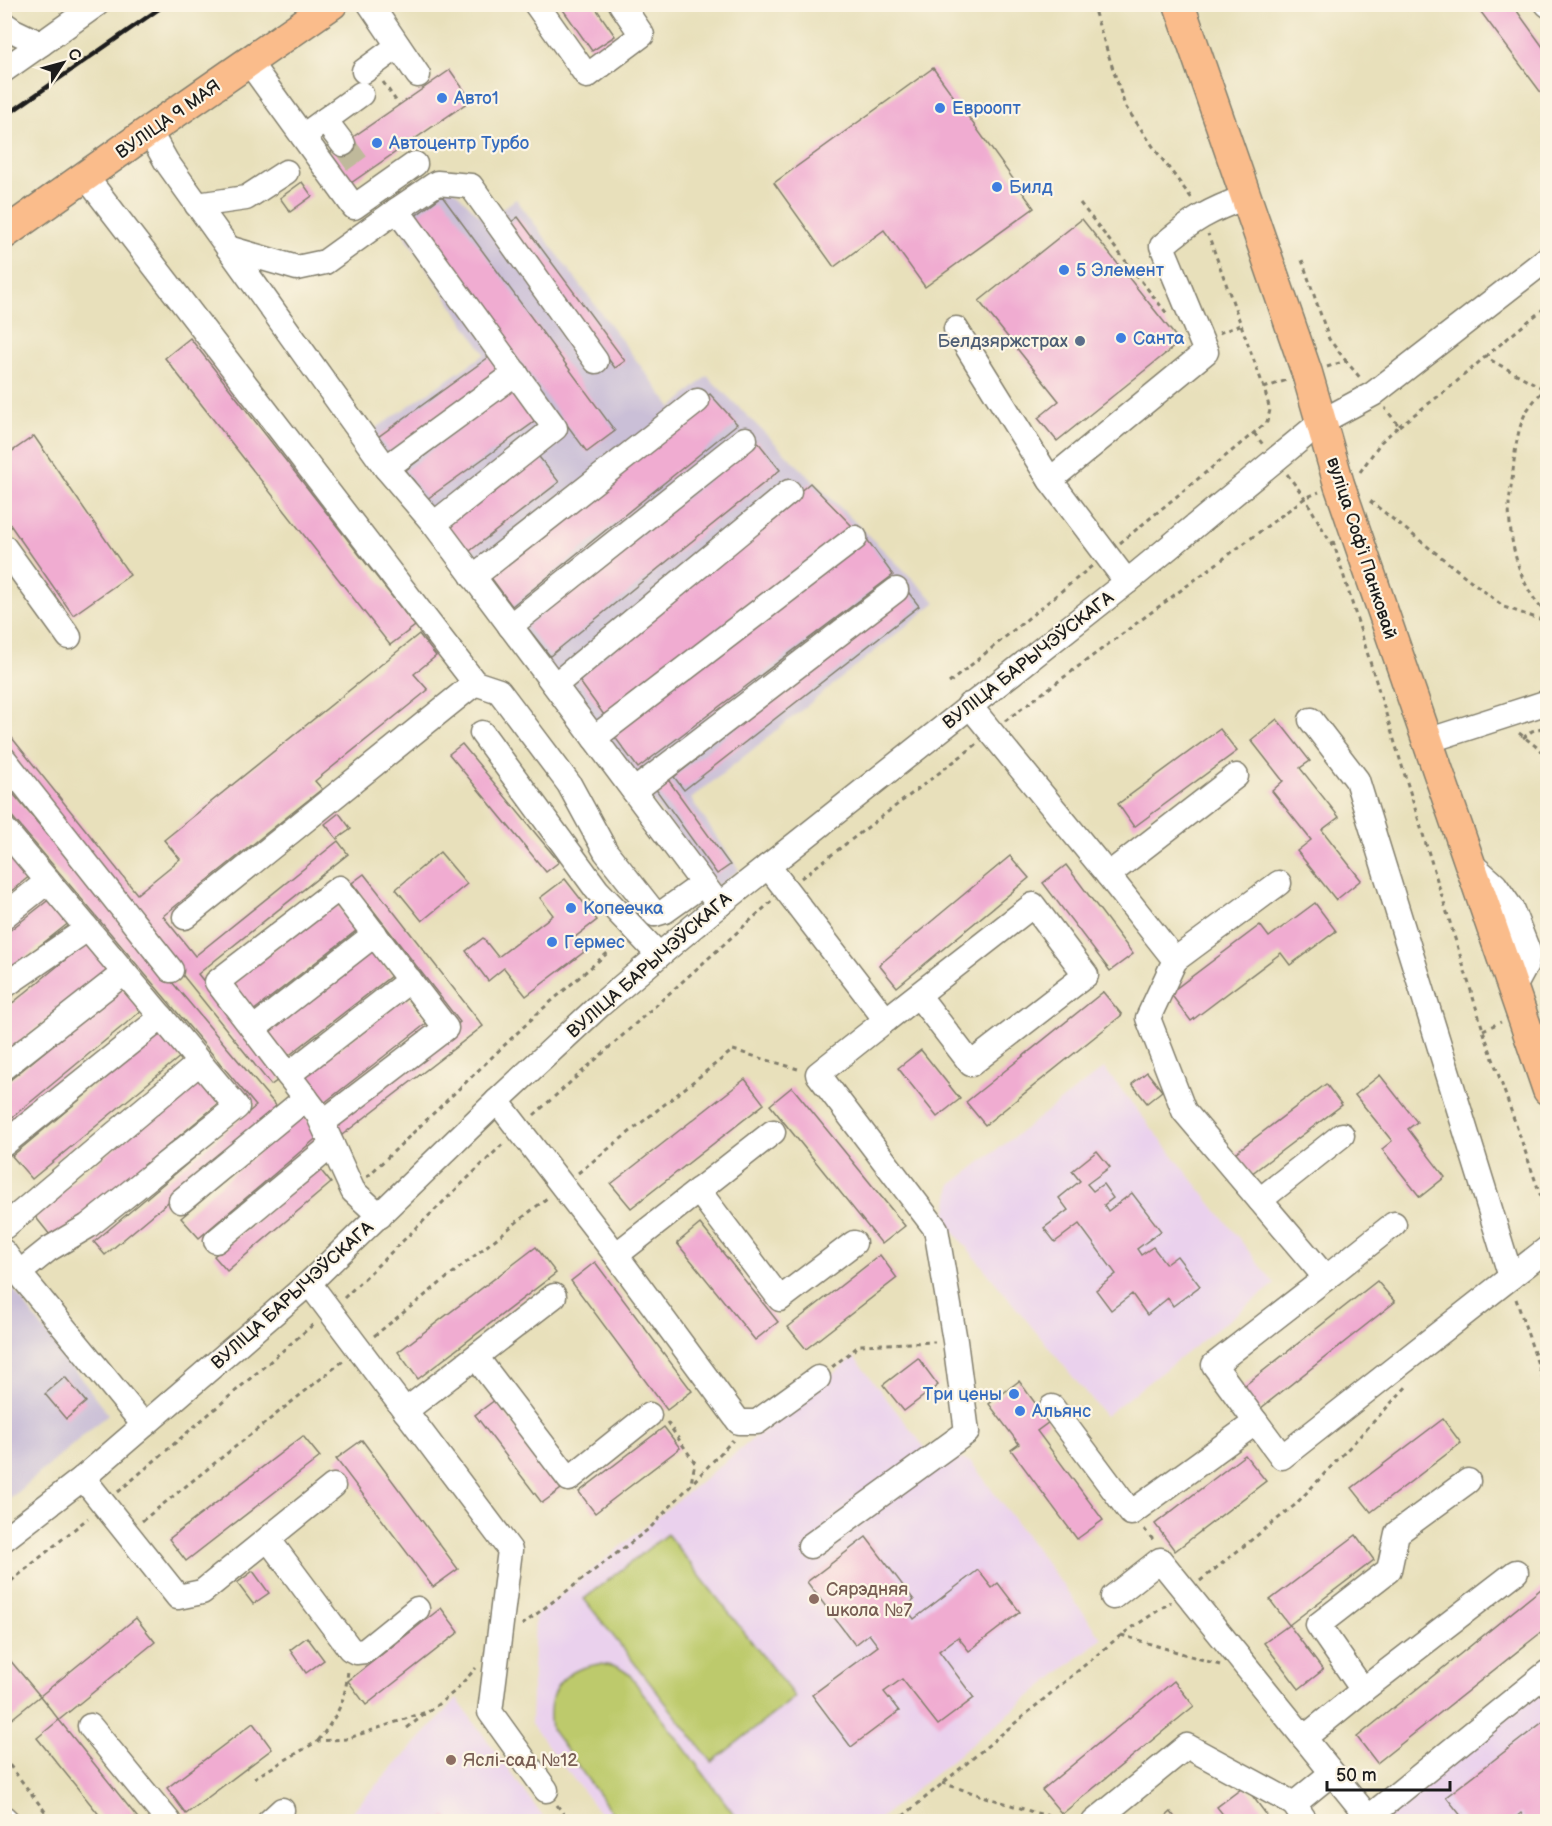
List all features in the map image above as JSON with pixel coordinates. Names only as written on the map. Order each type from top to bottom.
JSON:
[{"type":"main road","name":"ВУЛІЦА 9 МАЯ","points":[[4,234],[332,4]]},
{"type":"main road","name":"вуліца Софʼі Панковай","points":[[1179,4],[1307,373],[1339,484],[1426,741],[1548,1090]]},
{"type":"street","points":[[4,70],[97,4]]},
{"type":"street","points":[[370,4],[418,75]]},
{"type":"street","points":[[536,4],[587,76],[642,35],[621,4]]},
{"type":"street","points":[[4,24],[14,32],[41,44]]},
{"type":"street","points":[[303,136],[325,120],[398,46]]},
{"type":"street","points":[[249,62],[354,207],[371,182],[415,164]]},
{"type":"street","points":[[325,120],[343,144]]},
{"type":"street","points":[[148,131],[166,161],[386,468],[434,524],[719,904]]},
{"type":"street","points":[[198,205],[246,198],[286,172]]},
{"type":"street","points":[[86,177],[475,682],[499,691],[569,784],[606,852],[655,914],[665,911],[704,884]]},
{"type":"street","points":[[228,248],[297,268],[325,262],[437,183],[471,186],[596,361]]},
{"type":"street","points":[[1050,480],[1206,351],[1162,246],[1193,221],[1214,209],[1246,197]]},
{"type":"street","points":[[397,210],[555,428],[434,524]]},
{"type":"street","name":"ВУЛІЦА БАРЫЧЭЎСКАГА","points":[[4,1539],[83,1478],[309,1283],[496,1101],[600,1005],[719,904],[1127,582],[1321,422],[1373,394],[1548,258]]},
{"type":"street","points":[[956,329],[1050,480],[1127,582]]},
{"type":"street","points":[[386,468],[516,373]]},
{"type":"street","points":[[473,577],[697,401]]},
{"type":"street","points":[[510,626],[745,439]]},
{"type":"street","points":[[555,685],[789,492]]},
{"type":"street","points":[[594,738],[855,538]]},
{"type":"street","points":[[4,546],[69,637]]},
{"type":"street","points":[[634,791],[896,590]]},
{"type":"street","points":[[185,916],[475,682]]},
{"type":"street","points":[[1426,741],[1548,702]]},
{"type":"street","points":[[969,705],[1108,875],[1174,960]]},
{"type":"street","points":[[1311,720],[1357,780],[1514,1288]]},
{"type":"street","points":[[482,733],[597,890],[659,955]]},
{"type":"street","points":[[4,759],[171,970]]},
{"type":"street","points":[[1108,875],[1236,776]]},
{"type":"street","points":[[7,836],[48,881],[237,1107],[88,1226],[49,1250],[19,1274]]},
{"type":"street","points":[[768,866],[886,1020]]},
{"type":"street","points":[[4,916],[48,881]]},
{"type":"street","points":[[1279,883],[1174,960],[1148,1018],[1184,1111],[1326,1278]]},
{"type":"street","points":[[322,1123],[446,1028],[339,888],[217,982],[306,1098],[322,1123],[353,1191],[380,1216]]},
{"type":"street","points":[[810,1546],[967,1432],[955,1341],[936,1229],[818,1074],[886,1020],[918,995],[1033,906],[1086,975],[971,1064],[918,995]]},
{"type":"street","points":[[4,986],[87,929]]},
{"type":"street","points":[[253,1029],[375,934]]},
{"type":"street","points":[[4,1067],[124,973]]},
{"type":"street","points":[[288,1075],[410,980]]},
{"type":"street","points":[[4,1144],[162,1017]]},
{"type":"street","points":[[4,1227],[199,1063]]},
{"type":"street","points":[[181,1201],[306,1098]]},
{"type":"street","points":[[496,1101],[616,1255],[739,1422],[749,1424],[757,1422],[818,1378]]},
{"type":"street","points":[[616,1255],[773,1132]]},
{"type":"street","points":[[1260,1200],[1342,1135]]},
{"type":"street","points":[[216,1241],[332,1145]]},
{"type":"street","points":[[698,1190],[780,1299],[854,1243]]},
{"type":"street","points":[[1394,1224],[1214,1365],[1282,1457],[1514,1288],[1548,1248]]},
{"type":"street","points":[[4,1252],[19,1274],[144,1425]]},
{"type":"street","points":[[309,1283],[510,1550],[490,1712],[546,1790]]},
{"type":"street","points":[[405,1411],[554,1296]]},
{"type":"street","points":[[476,1357],[569,1479],[649,1415]]},
{"type":"street","points":[[1052,1407],[1131,1513],[1256,1422]]},
{"type":"street","points":[[83,1478],[178,1597],[202,1592],[333,1486]]},
{"type":"street","points":[[1363,1690],[1318,1625],[1389,1570],[1397,1533],[1468,1481]]},
{"type":"street","points":[[268,1539],[350,1649],[356,1652],[365,1651],[417,1609]]},
{"type":"street","points":[[1113,1597],[1160,1560],[1193,1586],[1304,1738],[1370,1820],[1548,1672]]},
{"type":"street","points":[[1304,1738],[1516,1572]]},
{"type":"street","points":[[90,1726],[169,1821]]},
{"type":"street","points":[[1094,1821],[1187,1746],[1300,1813],[1332,1773]]},
{"type":"street","points":[[4,1818],[8,1821]]},
{"type":"path","points":[[365,77],[399,105]]},
{"type":"path","points":[[1080,203],[1175,324]]},
{"type":"path","points":[[1302,260],[1329,339],[1346,361]]},
{"type":"path","points":[[1132,282],[1138,277]]},
{"type":"path","points":[[1399,426],[1448,389],[1548,305]]},
{"type":"path","points":[[1202,339],[1240,325]]},
{"type":"path","points":[[1485,357],[1547,389],[1526,413],[1521,425],[1516,445],[1509,501],[1511,531],[1521,572],[1530,594],[1548,615]]},
{"type":"path","points":[[1318,492],[1321,502]]},
{"type":"path","points":[[4,1587],[330,1310],[518,1129],[785,890],[1305,498],[1336,551]]},
{"type":"path","points":[[1366,498],[1504,607],[1548,622]]},
{"type":"path","points":[[1330,531],[1483,1030],[1548,1217]]},
{"type":"path","points":[[1503,716],[1523,738],[1548,756]]},
{"type":"path","points":[[1523,738],[1532,731],[1548,726]]},
{"type":"path","points":[[353,1191],[539,1012],[635,930]]},
{"type":"path","points":[[1483,1030],[1502,1022]]},
{"type":"path","points":[[126,1533],[733,1050],[818,1074]]},
{"type":"path","points":[[1514,1288],[1548,1394]]},
{"type":"path","points":[[818,1378],[860,1345],[955,1341]]},
{"type":"path","points":[[896,1821],[1121,1635],[1193,1586],[1295,1504],[1414,1379]]},
{"type":"path","points":[[649,1415],[667,1422],[695,1463],[690,1485]]},
{"type":"path","points":[[499,1642],[650,1528],[749,1424]]},
{"type":"path","points":[[1131,1513],[1161,1550]]},
{"type":"path","points":[[254,1778],[318,1741],[334,1719],[346,1694],[350,1649]]},
{"type":"path","points":[[407,1728],[454,1692],[476,1667]]},
{"type":"path","points":[[318,1741],[346,1739],[430,1710]]},
{"type":"path","points":[[4,1758],[53,1821]]},
{"type":"path","points":[[942,1784],[1036,1813],[1077,1821]]},
{"type":"shaded area","points":[[448,184],[485,221],[516,199],[672,408],[707,376],[936,602],[691,799],[739,870],[718,886],[369,433],[485,354],[395,221]]},
{"type":"shaded area","points":[[1104,1068],[1275,1284],[1105,1416],[945,1221],[951,1185]]},
{"type":"shaded area","points":[[4,1277],[108,1414],[5,1503],[4,1503]]},
{"type":"shaded area","name":"Сярэдняя школа №7","points":[[854,1357],[926,1449],[971,1462],[1102,1638],[877,1821],[606,1821],[531,1724],[535,1616]]},
{"type":"shaded area","points":[[1547,1680],[1547,1821],[1375,1822]]},
{"type":"shaded area","name":"Яслі-сад №12","points":[[457,1699],[546,1821],[342,1822]]},
{"type":"green space","points":[[667,1534],[795,1697],[712,1762],[584,1599]]},
{"type":"green space","points":[[600,1664],[618,1667],[629,1674],[739,1821],[618,1821],[551,1729],[551,1703],[559,1684],[575,1671]]},
{"type":"building","points":[[559,4],[593,4],[615,36],[592,51]]},
{"type":"building","points":[[1475,4],[1512,4],[1548,54],[1548,102]]},
{"type":"building","points":[[933,68],[1034,208],[925,287],[884,230],[834,267],[774,183]]},
{"type":"building","points":[[450,70],[471,100],[348,185],[327,155]]},
{"type":"building","points":[[302,182],[312,196],[290,212],[280,198]]},
{"type":"building","points":[[442,196],[615,431],[587,452],[414,217]]},
{"type":"building","points":[[518,217],[625,361],[615,368],[509,224]]},
{"type":"building","points":[[1082,219],[1180,342],[1057,441],[1038,418],[1059,401],[979,301]]},
{"type":"building","points":[[190,338],[415,626],[390,645],[165,358]]},
{"type":"building","points":[[489,357],[499,372],[389,452],[378,437]]},
{"type":"building","points":[[513,388],[537,420],[427,499],[406,470]]},
{"type":"building","points":[[710,394],[737,424],[512,606],[489,575]]},
{"type":"building","points":[[34,436],[130,575],[73,615],[4,516],[4,457]]},
{"type":"building","points":[[757,441],[780,470],[550,656],[527,627]]},
{"type":"building","points":[[536,453],[559,482],[466,554],[444,525]]},
{"type":"building","points":[[810,483],[852,526],[604,715],[578,679]]},
{"type":"building","points":[[866,538],[893,575],[638,768],[611,732]]},
{"type":"building","points":[[909,593],[919,606],[684,790],[674,777]]},
{"type":"building","points":[[419,634],[436,656],[414,674],[428,690],[315,781],[322,789],[163,916],[195,956],[338,841],[348,854],[198,974],[281,1078],[271,1085],[4,753],[4,728],[137,894],[180,859],[164,840]]},
{"type":"building","points":[[1277,719],[1310,761],[1300,768],[1339,817],[1322,830],[1361,880],[1336,900],[1297,851],[1311,840],[1272,791],[1283,781],[1251,740]]},
{"type":"building","points":[[1220,729],[1237,751],[1134,827],[1118,804]]},
{"type":"building","points":[[462,744],[559,862],[546,872],[449,754]]},
{"type":"building","points":[[664,774],[730,865],[717,874],[652,784]]},
{"type":"building","points":[[4,783],[279,1109],[105,1255],[94,1242],[256,1106],[4,807]]},
{"type":"building","points":[[339,813],[351,829],[337,839],[325,824]]},
{"type":"building","points":[[440,852],[467,884],[422,921],[396,889]]},
{"type":"building","points":[[12,853],[31,875],[4,897],[4,859]]},
{"type":"building","points":[[1010,856],[1029,878],[897,987],[879,965]]},
{"type":"building","points":[[1066,865],[1133,954],[1110,971],[1043,883]]},
{"type":"building","points":[[364,874],[483,1026],[342,1135],[331,1122],[460,1022],[352,883]]},
{"type":"building","points":[[565,879],[597,920],[574,938],[584,952],[526,996],[504,968],[488,981],[466,951],[483,938],[498,957],[553,915],[540,898]]},
{"type":"building","points":[[51,898],[70,922],[4,974],[4,935]]},
{"type":"building","points":[[335,902],[357,930],[253,1011],[231,983]]},
{"type":"building","points":[[1315,903],[1336,931],[1290,965],[1281,953],[1191,1021],[1170,993],[1260,925],[1269,937]]},
{"type":"building","points":[[87,942],[109,969],[4,1054],[4,1030],[6,1029],[4,1010]]},
{"type":"building","points":[[371,949],[391,976],[287,1057],[266,1031]]},
{"type":"building","points":[[122,988],[141,1011],[4,1124],[4,1085]]},
{"type":"building","points":[[1103,992],[1122,1015],[985,1125],[966,1102]]},
{"type":"building","points":[[406,997],[427,1023],[324,1103],[303,1077]]},
{"type":"building","points":[[161,1032],[181,1056],[32,1179],[12,1156]]},
{"type":"building","points":[[921,1050],[960,1099],[937,1117],[898,1068]]},
{"type":"building","points":[[1147,1072],[1162,1091],[1147,1103],[1132,1084]]},
{"type":"building","points":[[1380,1075],[1417,1122],[1408,1129],[1445,1177],[1420,1197],[1382,1149],[1392,1141],[1355,1095]]},
{"type":"building","points":[[198,1079],[219,1103],[54,1240],[34,1215]]},
{"type":"building","points":[[745,1079],[764,1104],[631,1208],[611,1184]]},
{"type":"building","points":[[1326,1084],[1342,1105],[1251,1174],[1235,1153]]},
{"type":"building","points":[[792,1087],[905,1226],[882,1244],[770,1105]]},
{"type":"building","points":[[303,1115],[320,1135],[199,1238],[181,1218]]},
{"type":"building","points":[[1097,1151],[1110,1167],[1087,1184],[1093,1191],[1103,1184],[1113,1198],[1104,1205],[1108,1211],[1132,1193],[1161,1231],[1137,1249],[1141,1255],[1153,1247],[1166,1264],[1177,1256],[1200,1286],[1173,1306],[1168,1298],[1147,1315],[1132,1294],[1111,1310],[1096,1290],[1116,1274],[1079,1224],[1055,1242],[1044,1228],[1068,1210],[1059,1198],[1080,1181],[1072,1171]]},
{"type":"building","points":[[319,1168],[331,1183],[227,1271],[214,1256]]},
{"type":"building","points":[[700,1224],[778,1322],[755,1340],[677,1243]]},
{"type":"building","points":[[536,1247],[556,1273],[418,1379],[398,1352]]},
{"type":"building","points":[[880,1255],[897,1278],[806,1349],[788,1327]]},
{"type":"building","points":[[595,1262],[692,1391],[667,1410],[571,1281]]},
{"type":"building","points":[[1377,1281],[1395,1302],[1256,1412],[1239,1390]]},
{"type":"building","points":[[918,1358],[938,1385],[904,1411],[883,1385]]},
{"type":"building","points":[[65,1377],[86,1402],[66,1419],[45,1394]]},
{"type":"building","points":[[1019,1381],[1049,1422],[1037,1431],[1103,1520],[1077,1539],[1011,1450],[1019,1444],[989,1404]]},
{"type":"building","points":[[495,1400],[561,1489],[542,1503],[475,1415]]},
{"type":"building","points":[[1443,1419],[1461,1443],[1371,1512],[1352,1488]]},
{"type":"building","points":[[664,1427],[680,1448],[595,1513],[579,1492]]},
{"type":"building","points":[[303,1436],[320,1457],[186,1561],[169,1539]]},
{"type":"building","points":[[362,1440],[458,1569],[433,1587],[336,1459]]},
{"type":"building","points":[[1245,1455],[1266,1481],[1175,1551],[1155,1524]]},
{"type":"building","points":[[1356,1535],[1374,1560],[1289,1625],[1270,1600]]},
{"type":"building","points":[[866,1537],[914,1600],[905,1607],[914,1619],[978,1570],[992,1588],[998,1583],[1020,1612],[969,1651],[958,1637],[939,1651],[974,1698],[938,1725],[902,1679],[884,1692],[899,1711],[851,1747],[812,1695],[878,1646],[869,1634],[855,1645],[807,1582]]},
{"type":"building","points":[[253,1571],[269,1593],[253,1604],[237,1583]]},
{"type":"building","points":[[1546,1585],[1548,1627],[1377,1763],[1357,1737]]},
{"type":"building","points":[[441,1608],[459,1632],[366,1705],[348,1681]]},
{"type":"building","points":[[136,1618],[155,1642],[59,1720],[40,1696]]},
{"type":"building","points":[[1289,1625],[1323,1670],[1299,1689],[1264,1643]]},
{"type":"building","points":[[307,1637],[324,1660],[306,1673],[290,1650]]},
{"type":"building","points":[[4,1653],[40,1696],[4,1725]]},
{"type":"building","points":[[1174,1681],[1194,1706],[1062,1814],[1042,1790]]},
{"type":"building","points":[[1548,1718],[1548,1822],[1527,1822],[1521,1813],[1510,1822],[1466,1822],[1446,1797]]},
{"type":"building","points":[[59,1720],[141,1822],[105,1822],[37,1738]]},
{"type":"building","points":[[253,1723],[272,1749],[186,1814],[167,1788]]},
{"type":"building","points":[[1245,1786],[1272,1822],[1229,1822],[1217,1807]]},
{"type":"building","points":[[1171,1812],[1178,1822],[1160,1822]]},
{"type":"building","points":[[446,1815],[451,1822],[438,1822]]},
{"type":"tunnel","points":[[343,144],[364,173]]},
{"type":"railway","points":[[4,117],[166,4]]},
{"type":"place","name":"Авто1","points":[[442,98]]},
{"type":"place","name":"Евроопт","points":[[940,108]]},
{"type":"place","name":"Автоцентр Турбо","points":[[377,143]]},
{"type":"place","name":"Билд","points":[[997,187]]},
{"type":"place","name":"5 Элемент","points":[[1064,270]]},
{"type":"place","name":"Санта","points":[[1121,338]]},
{"type":"place","name":"Белдзяржстрах","points":[[1080,341]]},
{"type":"place","name":"Копеечка","points":[[571,908]]},
{"type":"place","name":"Гермес","points":[[552,942]]},
{"type":"place","name":"Три цены","points":[[1014,1394]]},
{"type":"place","name":"Альянс","points":[[1020,1411]]},
{"type":"place","name":"Сярэдняя школа №7","points":[[814,1599]]},
{"type":"place","name":"Яслі-сад №12","points":[[451,1760]]}]
